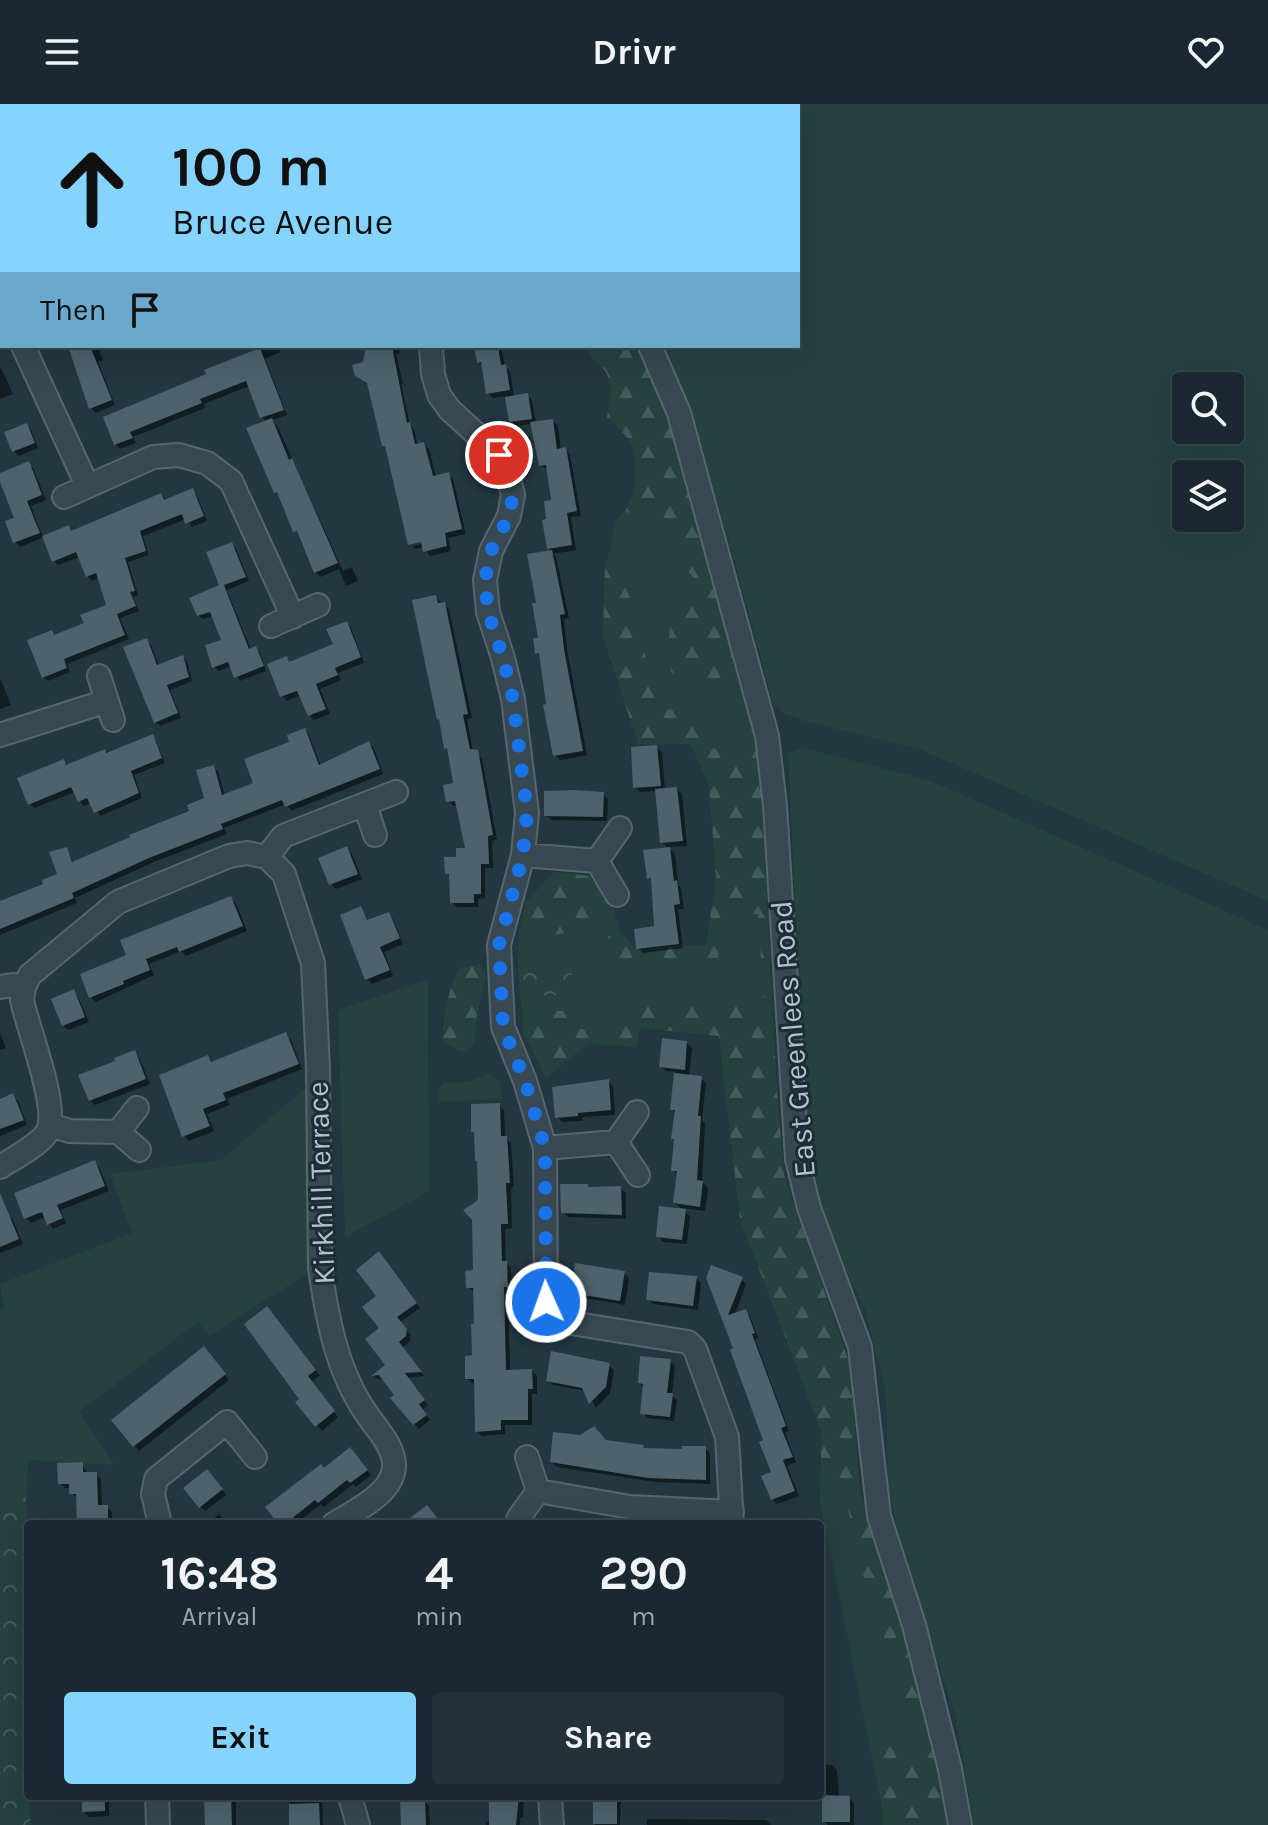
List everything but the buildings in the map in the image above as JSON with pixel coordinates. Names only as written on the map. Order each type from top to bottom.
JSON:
[{"type":"street","points":[[24,348],[87,485]]},
{"type":"street","points":[[431,348],[433,374],[439,395],[450,410],[499,455],[513,495],[509,516],[491,551],[485,580],[488,612],[503,658],[521,753],[527,813],[523,855],[499,945],[503,1027],[525,1081],[545,1148],[544,1280],[549,1311],[556,1319],[565,1322],[688,1342],[695,1349],[727,1437],[732,1518],[630,1507],[538,1491]]},
{"type":"street","name":"East Greenlees Road","points":[[651,348],[679,413],[767,736],[775,806],[797,1159],[809,1208],[860,1347],[879,1516],[914,1625],[950,1769],[960,1825]]},
{"type":"street","points":[[64,497],[153,457],[179,455],[207,463],[231,481],[293,617]]},
{"type":"street","points":[[271,626],[318,605]]},
{"type":"street","points":[[0,735],[110,710],[99,676]]},
{"type":"street","points":[[0,1167],[45,1135],[51,1125],[48,1095],[22,1000],[30,975],[118,902],[229,856],[247,853],[267,857],[283,836],[396,792]]},
{"type":"street","points":[[365,805],[375,835]]},
{"type":"street","points":[[597,861],[620,828]]},
{"type":"street","points":[[523,855],[597,861]]},
{"type":"street","name":"Kirkhill Terrace","points":[[267,857],[284,874],[313,963],[318,1069],[320,1268],[324,1297],[341,1365],[363,1409],[389,1447],[394,1466],[390,1481],[382,1492],[340,1520]]},
{"type":"street","points":[[597,861],[617,895]]},
{"type":"street","points":[[0,987],[24,987]]},
{"type":"street","points":[[118,1132],[137,1108]]},
{"type":"street","points":[[616,1142],[637,1112]]},
{"type":"street","points":[[51,1125],[69,1131],[118,1132],[139,1150]]},
{"type":"street","points":[[545,1148],[616,1142]]},
{"type":"street","points":[[616,1142],[638,1175]]},
{"type":"street","points":[[159,1520],[153,1494],[156,1479],[227,1422],[255,1457]]},
{"type":"street","points":[[527,1457],[538,1491]]},
{"type":"street","points":[[518,1519],[538,1491]]},
{"type":"street","points":[[157,1800],[158,1825]]},
{"type":"street","points":[[351,1800],[358,1825]]},
{"type":"street","points":[[550,1800],[552,1825]]},
{"type":"green space","points":[[800,104],[1268,104],[1268,901],[919,749],[805,721],[781,712],[772,700],[736,566],[695,433],[662,348],[800,348]]},
{"type":"green space","points":[[586,348],[636,348],[650,366],[690,489],[744,686],[702,688],[671,672],[671,612],[688,611],[695,580],[656,526],[625,511],[634,484],[633,453],[626,436],[607,417],[608,377]]},
{"type":"green space","points":[[625,511],[656,526],[695,580],[688,611],[671,612],[669,638],[672,672],[702,688],[744,686],[759,758],[784,1175],[850,1365],[860,1494],[912,1657],[954,1825],[883,1825],[882,1807],[820,1501],[821,1430],[740,1219],[719,1036],[640,1028],[637,1047],[588,1044],[546,1077],[524,1033],[518,968],[519,932],[526,902],[554,872],[589,876],[612,904],[621,934],[635,948],[707,945],[716,878],[709,785],[691,744],[638,744],[603,635],[605,569],[616,520]]},
{"type":"green space","points":[[605,569],[626,588],[635,610],[657,709],[685,710],[714,749],[755,735],[759,758],[784,1175],[850,1365],[860,1494],[912,1657],[931,1730],[911,1719],[862,1571],[845,1497],[821,1478],[821,1430],[740,1219],[719,1036],[640,1028],[637,1047],[588,1044],[546,1077],[524,1033],[522,1011],[568,1011],[581,1029],[622,1030],[646,1003],[764,1007],[758,914],[723,914],[718,960],[626,964],[607,948],[605,941],[618,925],[621,934],[635,948],[706,945],[716,878],[709,785],[691,744],[638,744],[603,635]]},
{"type":"green space","points":[[804,748],[931,781],[1268,930],[1268,1825],[974,1825],[955,1713],[906,1571],[888,1483],[886,1393],[866,1312],[826,1229],[807,1156],[788,753]]},
{"type":"green space","points":[[554,872],[589,876],[593,916],[569,932],[538,935],[519,932],[526,902]]},
{"type":"green space","points":[[480,964],[486,976],[476,1019],[475,1044],[462,1052],[443,1042],[446,1004],[459,968]]},
{"type":"green space","points":[[571,964],[573,994],[520,997],[518,968]]},
{"type":"green space","points":[[428,979],[429,1191],[345,1237],[338,1010]]},
{"type":"green space","points":[[490,1073],[499,1081],[503,1099],[439,1102],[439,1090],[443,1083],[471,1081]]},
{"type":"green space","points":[[308,1086],[308,1273],[209,1336],[198,1322],[79,1412],[115,1465],[29,1460],[26,1489],[0,1486],[0,1311],[4,1309],[0,1284],[132,1233],[110,1174],[221,1160]]},
{"type":"green space","points":[[0,1486],[26,1489],[24,1800],[30,1800],[30,1825],[0,1825]]},
{"type":"green space","points":[[870,1746],[938,1747],[954,1825],[883,1825]]},
{"type":"route","points":[[499,455],[513,495],[509,516],[491,551],[485,580],[488,612],[513,699],[527,813],[523,855],[499,945],[503,1027],[525,1081],[545,1148],[546,1302]]}]
